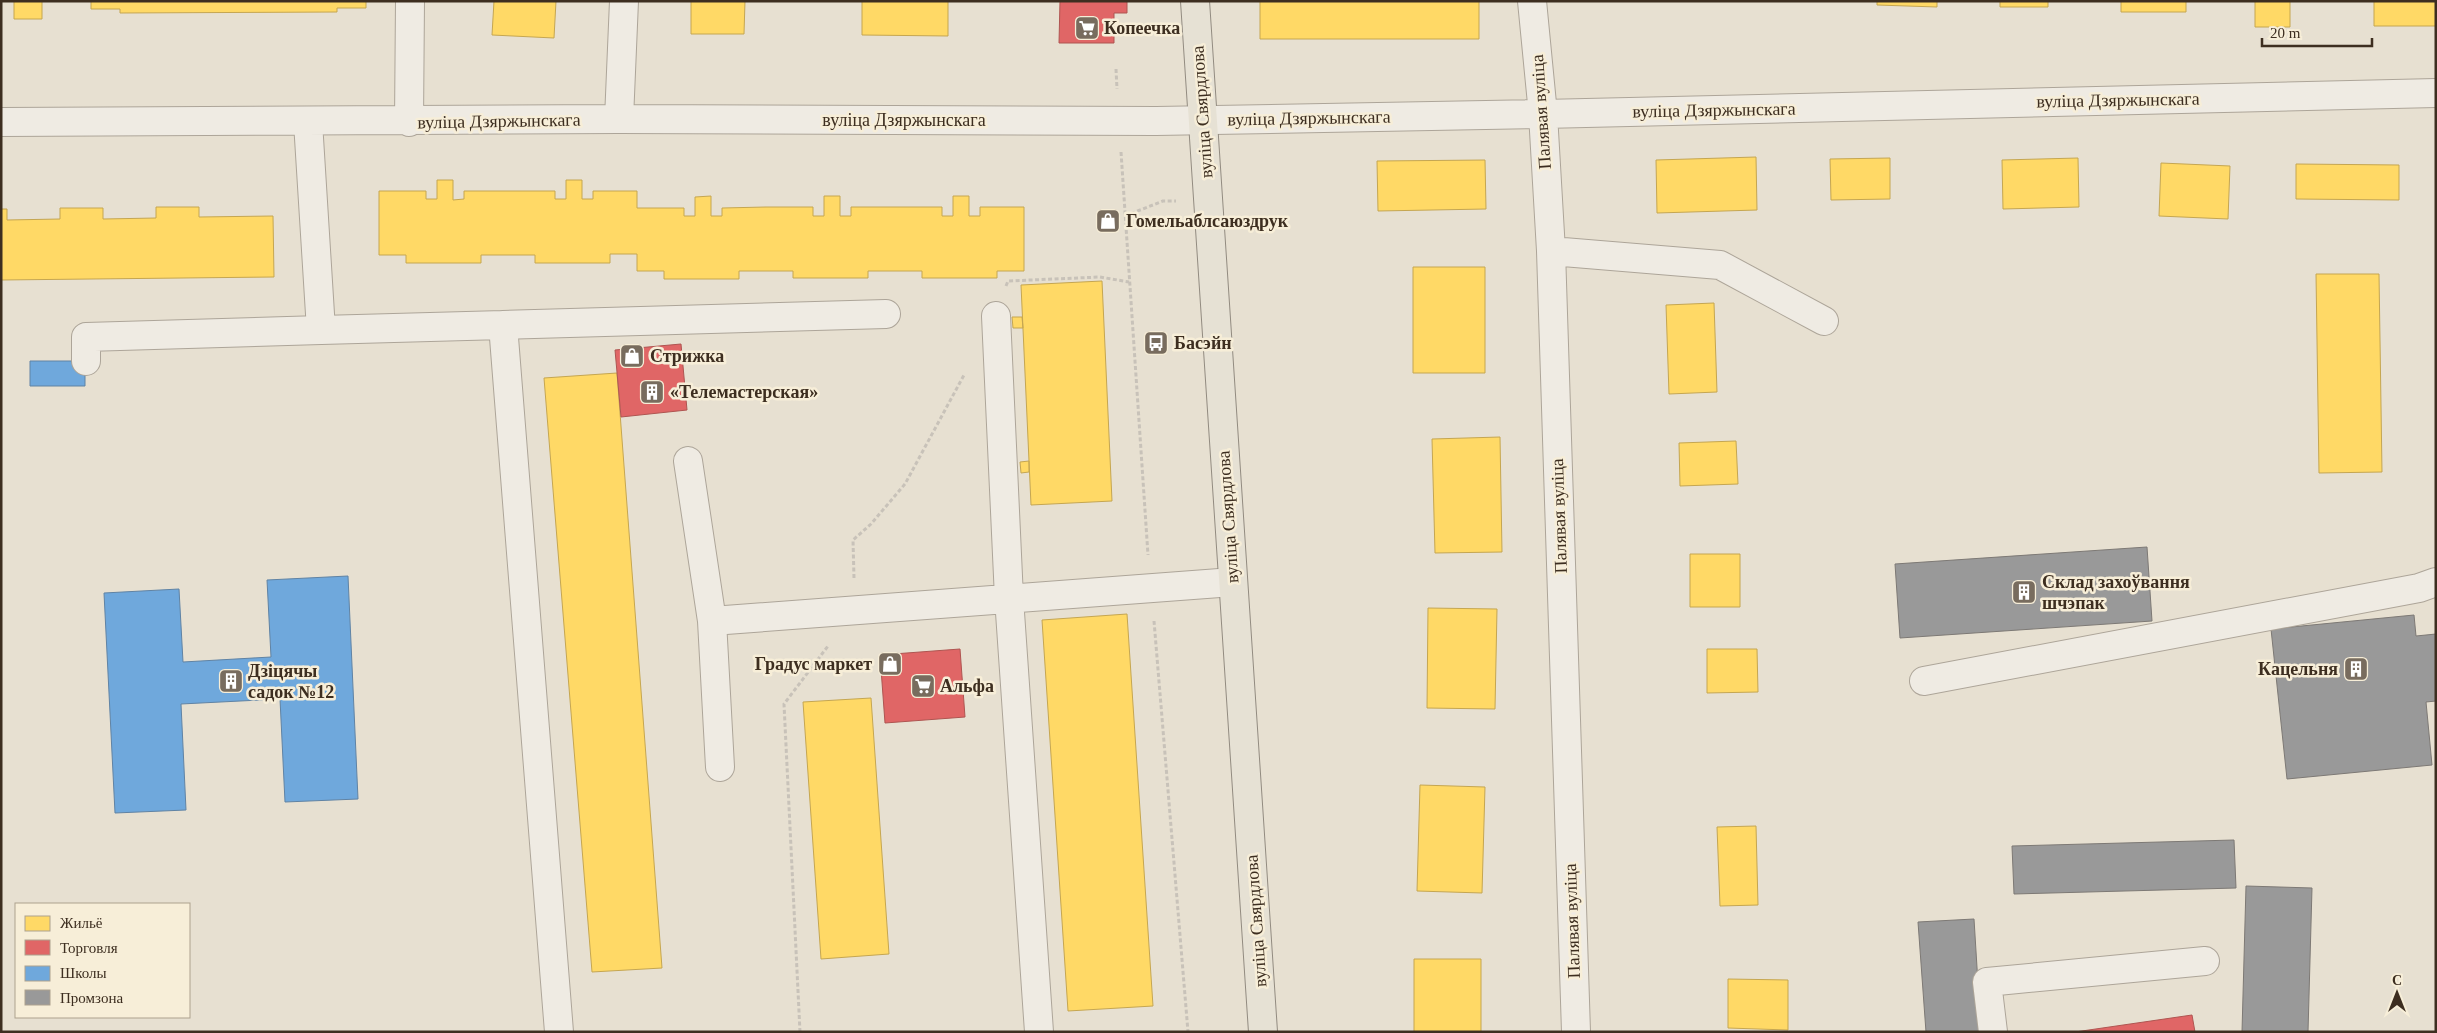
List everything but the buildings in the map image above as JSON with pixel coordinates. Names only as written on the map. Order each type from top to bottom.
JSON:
[{"type":"main road","name":"вуліца Свярдлова","points":[[1195,1],[1263,1032]]},
{"type":"street","points":[[409,122],[410,1]]},
{"type":"street","points":[[619,119],[624,1]]},
{"type":"street","name":"Палявая вуліца","points":[[1532,1],[1543,114],[1551,251],[1576,1032]]},
{"type":"street","name":"вуліца Дзяржынскага","points":[[1,122],[409,122],[619,119],[1203,120],[2436,93]]},
{"type":"street","points":[[308,122],[321,330]]},
{"type":"street","points":[[1551,251],[1720,265],[1824,321]]},
{"type":"street","points":[[86,361],[86,337],[886,314]]},
{"type":"street","points":[[996,316],[1009,598],[1039,1032]]},
{"type":"street","points":[[503,325],[559,1032]]},
{"type":"street","points":[[688,461],[712,622],[720,767]]},
{"type":"street","points":[[712,622],[1232,582]]},
{"type":"street","points":[[1924,680],[2419,588],[2436,582]]},
{"type":"street","points":[[1993,1032],[1987,982],[2205,961]]},
{"type":"path","points":[[1116,70],[1151,588],[1188,1032]]},
{"type":"place","name":"Копеечка","points":[[1087,28]]},
{"type":"place","name":"Гомельаблсаюздрук","points":[[1108,221]]},
{"type":"place","name":"Басэйн","points":[[1156,343]]},
{"type":"place","name":"Стрижка","points":[[632,356]]},
{"type":"place","name":"«Телемастерская»","points":[[652,392]]},
{"type":"place","name":"Склад захоўвання шчэпак","points":[[2024,592]]},
{"type":"place","name":"Градус маркет","points":[[890,664]]},
{"type":"place","name":"Кацельня","points":[[2356,669]]},
{"type":"place","name":"Дзіцячы садок №12","points":[[231,681]]},
{"type":"place","name":"Альфа","points":[[923,686]]}]
